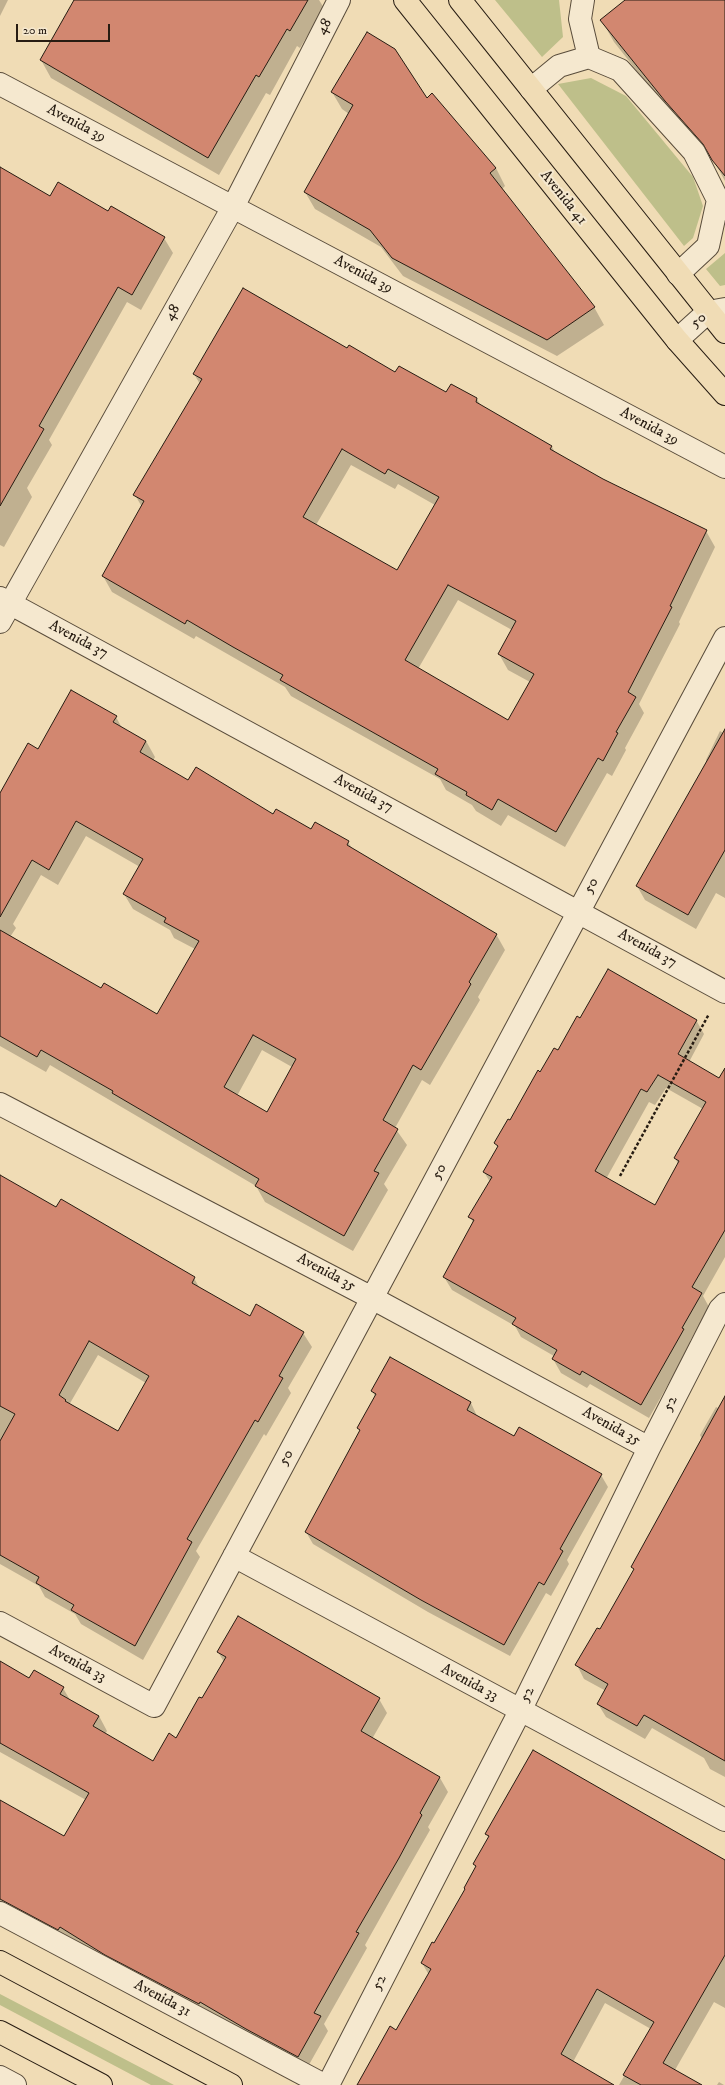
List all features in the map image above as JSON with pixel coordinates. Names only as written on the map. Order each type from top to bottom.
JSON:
[{"type":"main road","name":"Avenida 41","points":[[404,0],[677,340],[725,394]]},
{"type":"main road","points":[[460,0],[678,274],[717,310],[725,332]]},
{"type":"main road","points":[[0,1962],[231,2085]]},
{"type":"main road","points":[[0,2032],[101,2085]]},
{"type":"street","name":"48","points":[[3,608],[233,207],[339,0]]},
{"type":"street","points":[[582,0],[580,19],[589,57]]},
{"type":"street","points":[[531,89],[559,66],[589,57],[620,70],[694,152],[718,200],[708,246],[678,274]]},
{"type":"street","name":"Avenida 39","points":[[0,84],[725,467]]},
{"type":"street","name":"50","points":[[677,340],[717,310]]},
{"type":"street","name":"Avenida 37","points":[[3,608],[579,912],[724,991]]},
{"type":"street","name":"50","points":[[154,1706],[725,638]]},
{"type":"street","name":"Avenida 35","points":[[0,1104],[372,1298],[649,1448]]},
{"type":"street","name":"52","points":[[328,2085],[520,1711],[649,1448],[723,1308]]},
{"type":"street","name":"Avenida 33","points":[[234,1556],[725,1820]]},
{"type":"street","name":"Avenida 33","points":[[0,1623],[154,1706]]},
{"type":"street","name":"Avenida 31","points":[[0,1913],[324,2085]]},
{"type":"street","points":[[0,2077],[15,2085]]},
{"type":"path","points":[[620,1176],[724,991]]},
{"type":"green space","points":[[495,0],[559,0],[563,37],[542,57]]},
{"type":"green space","points":[[591,78],[626,96],[693,177],[703,206],[693,238],[684,246],[558,84]]},
{"type":"green space","points":[[725,253],[725,285],[720,286],[706,269]]},
{"type":"green space","points":[[0,1994],[174,2085],[151,2085],[0,2005]]},
{"type":"building","points":[[74,0],[308,0],[290,31],[287,29],[259,77],[256,75],[208,158],[40,60]]},
{"type":"building","points":[[625,0],[725,0],[725,176],[712,160],[703,144],[665,101],[600,20]]},
{"type":"building","points":[[367,32],[395,49],[427,98],[432,93],[496,168],[490,173],[595,307],[547,340],[392,258],[370,230],[304,192],[353,105],[331,92]]},
{"type":"building","points":[[0,167],[50,196],[58,182],[108,211],[111,206],[165,237],[132,295],[118,287],[39,426],[44,429],[0,506]]},
{"type":"building","points":[[243,288],[347,348],[349,345],[395,372],[399,366],[446,392],[451,384],[477,398],[476,402],[552,446],[550,449],[603,479],[707,530],[670,606],[672,607],[628,692],[636,697],[616,732],[618,733],[603,761],[598,758],[556,832],[498,799],[492,810],[466,795],[467,792],[435,774],[438,769],[280,680],[283,675],[187,620],[185,624],[102,576],[144,501],[133,495],[202,379],[193,374]],"holes":[[[342,449],[385,474],[388,469],[439,497],[397,570],[303,517]],[[448,585],[516,621],[498,654],[534,674],[508,720],[405,660]]]},
{"type":"building","points":[[71,690],[117,716],[113,722],[146,741],[140,752],[188,780],[196,767],[273,814],[276,809],[311,829],[315,822],[349,841],[347,845],[497,934],[469,982],[471,984],[421,1070],[413,1065],[383,1120],[398,1129],[374,1171],[379,1173],[344,1236],[255,1186],[259,1179],[112,1093],[113,1091],[41,1050],[37,1057],[0,1036],[0,930],[101,988],[104,983],[157,1014],[199,941],[164,922],[166,918],[123,894],[143,859],[76,821],[49,870],[32,860],[0,917],[0,793],[28,743],[38,749]],"holes":[[[253,1035],[296,1059],[267,1112],[224,1087]]]},
{"type":"building","points":[[725,729],[725,850],[688,915],[636,886]]},
{"type":"building","points":[[608,969],[697,1020],[678,1054],[719,1078],[725,1068],[725,1230],[692,1287],[702,1293],[682,1328],[684,1329],[641,1405],[582,1371],[580,1375],[552,1359],[557,1350],[512,1324],[516,1318],[443,1277],[474,1220],[468,1217],[492,1177],[483,1172],[498,1146],[494,1143],[508,1119],[510,1120],[538,1070],[540,1072],[554,1048],[558,1050],[577,1016],[580,1018]],"holes":[[[658,1075],[706,1102],[674,1158],[679,1161],[655,1205],[595,1171],[641,1089],[647,1092]]]},
{"type":"building","points":[[0,1175],[56,1207],[61,1199],[195,1277],[192,1283],[250,1316],[256,1304],[304,1332],[279,1376],[283,1378],[258,1422],[255,1420],[187,1539],[192,1542],[135,1646],[71,1610],[74,1605],[36,1583],[39,1577],[0,1555],[0,1441],[15,1414],[0,1406]],"holes":[[[89,1341],[149,1376],[118,1431],[65,1401],[66,1400],[59,1395]]]},
{"type":"building","points":[[390,1357],[471,1402],[467,1410],[514,1436],[519,1427],[602,1474],[560,1549],[563,1551],[544,1585],[539,1582],[504,1645],[421,1600],[305,1532],[360,1430],[357,1428],[376,1394],[371,1391]]},
{"type":"building","points":[[725,1396],[725,1761],[644,1715],[637,1726],[597,1704],[608,1684],[575,1665],[597,1628],[600,1629],[634,1569],[631,1567]]},
{"type":"building","points":[[238,1616],[380,1698],[361,1731],[440,1777],[420,1813],[422,1815],[399,1858],[356,1932],[359,1933],[314,2013],[321,2016],[298,2057],[200,2002],[199,2004],[105,1955],[60,1927],[58,1930],[0,1899],[0,1800],[64,1836],[89,1793],[0,1743],[0,1661],[29,1678],[34,1670],[64,1687],[60,1694],[99,1716],[93,1726],[153,1761],[169,1733],[176,1738],[199,1697],[202,1698],[226,1657],[217,1652]]},
{"type":"building","points":[[533,1750],[725,1860],[725,1955],[663,2063],[702,2085],[641,2085],[623,2075],[654,2022],[597,1989],[561,2054],[614,2085],[357,2085],[390,2026],[396,2030],[431,1969],[421,1963],[432,1942],[434,1943],[465,1889],[464,1888],[476,1866],[473,1864],[489,1836],[485,1834]]}]
